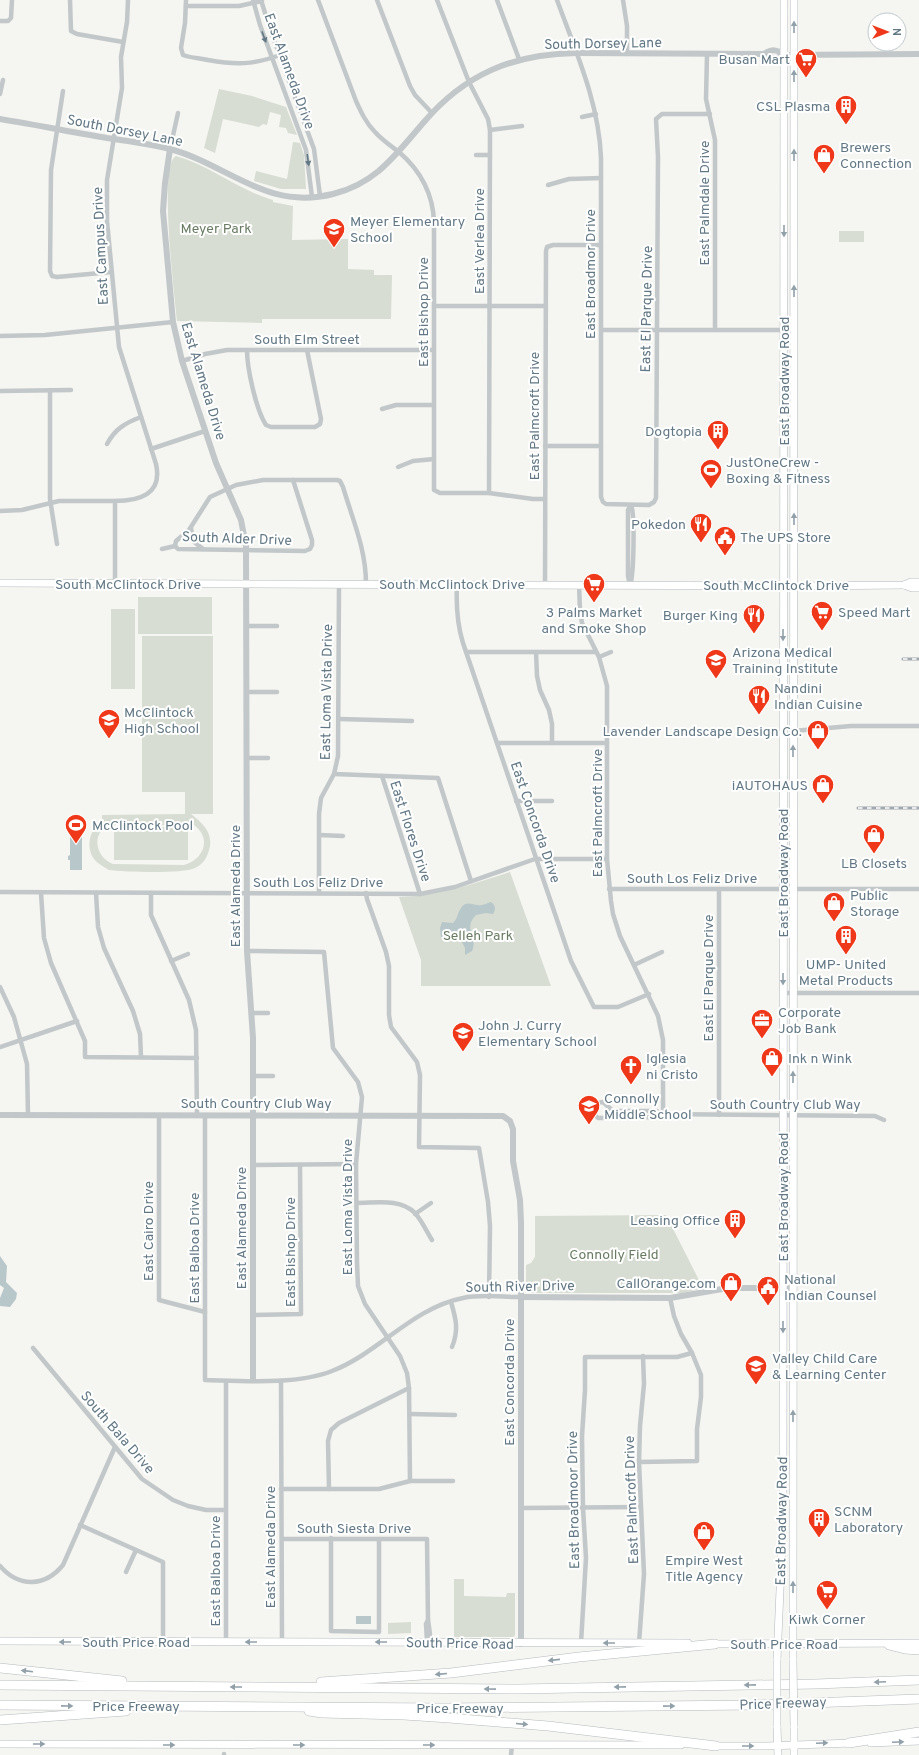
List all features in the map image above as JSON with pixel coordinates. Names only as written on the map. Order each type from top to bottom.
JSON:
[{"type":"highway","points":[[275,1687],[346,1680],[436,1674],[578,1657],[715,1644]]},
{"type":"highway","points":[[889,1645],[905,1649],[919,1650]]},
{"type":"highway","points":[[0,1668],[163,1686]]},
{"type":"highway","name":"Price Freeway","points":[[0,1686],[518,1689],[808,1684],[919,1680]]},
{"type":"highway","name":"Price Freeway","points":[[0,1705],[445,1708],[753,1704],[919,1699]]},
{"type":"highway","points":[[274,1706],[322,1713],[404,1714],[510,1723],[716,1746]]},
{"type":"highway","points":[[0,1720],[112,1713],[171,1707]]},
{"type":"highway","points":[[849,1743],[919,1732]]},
{"type":"main road","name":"East Broadway Road","points":[[778,1755],[777,1644],[783,1520],[784,0]]},
{"type":"main road","name":"East Broadway Road","points":[[794,0],[794,1755]]},
{"type":"main road","points":[[784,192],[794,194]]},
{"type":"main road","points":[[784,330],[794,330]]},
{"type":"main road","points":[[784,454],[794,454]]},
{"type":"main road","name":"South McClintock Drive","points":[[0,584],[579,584],[794,586],[904,585],[912,582],[919,582]]},
{"type":"main road","name":"South McClintock Drive","points":[[904,585],[912,588],[919,588]]},
{"type":"main road","points":[[784,685],[788,688],[793,703]]},
{"type":"main road","points":[[784,734],[793,731]]},
{"type":"main road","points":[[783,1454],[793,1455]]},
{"type":"main road","points":[[783,1520],[793,1520]]},
{"type":"main road","name":"South Price Road","points":[[0,1641],[889,1645],[919,1643]]},
{"type":"main road","points":[[0,1744],[716,1746],[919,1741]]},
{"type":"street","points":[[0,21],[9,20],[11,15],[12,0]]},
{"type":"street","points":[[70,0],[71,32],[123,42]]},
{"type":"street","name":"East Campus Drive","points":[[0,511],[22,510],[63,501],[115,501],[139,499],[153,488],[158,472],[123,362],[117,328],[106,197],[109,164],[122,88],[121,62],[128,0]]},
{"type":"street","points":[[186,0],[185,23],[181,48],[182,53],[187,56],[238,64],[252,63],[280,55]]},
{"type":"street","name":"East Bishop Drive","points":[[318,0],[363,116],[375,133],[399,152],[420,175],[429,193],[433,206],[435,492],[489,493]]},
{"type":"street","points":[[377,0],[410,86],[415,95],[432,113]]},
{"type":"street","name":"East Verlea Drive","points":[[437,0],[469,82],[488,119],[490,130],[489,493]]},
{"type":"street","points":[[497,0],[519,60]]},
{"type":"street","name":"East Broadmor Drive","points":[[557,0],[590,92],[596,114],[600,143],[602,501],[606,504],[631,505],[649,504],[654,502]]},
{"type":"street","points":[[623,0],[627,26],[627,54]]},
{"type":"street","points":[[186,6],[239,6],[262,1]]},
{"type":"street","name":"East Alameda Drive","points":[[262,1],[314,149],[320,196]]},
{"type":"street","name":"East Alameda Drive","points":[[253,2],[306,150],[312,197]]},
{"type":"street","name":"South Dorsey Lane","points":[[0,119],[170,149],[206,162],[248,185],[287,196],[312,197],[346,190],[367,180],[387,165],[432,113],[451,95],[469,82],[493,69],[519,60],[547,54],[576,53],[764,54],[770,58],[779,58],[784,54],[919,54]]},
{"type":"street","name":"East Palmdale Drive","points":[[706,54],[706,99],[715,140],[715,330]]},
{"type":"street","points":[[0,94],[3,80]]},
{"type":"street","points":[[63,91],[52,151],[50,180],[51,274],[57,277],[112,272]]},
{"type":"street","name":"East Alameda Drive","points":[[178,114],[170,149],[163,211],[173,322],[182,362],[205,431],[227,489],[243,525],[247,550],[247,951],[252,1013],[253,1076],[253,1380]]},
{"type":"street","points":[[582,117],[596,114]]},
{"type":"street","name":"East El Parque Drive","points":[[654,502],[656,495],[656,330],[658,306],[658,157],[655,122],[657,116],[662,114],[710,114]]},
{"type":"street","points":[[490,130],[522,126]]},
{"type":"street","points":[[476,156],[490,155]]},
{"type":"street","points":[[548,185],[574,178],[601,178]]},
{"type":"street","name":"East Palmcroft Drive","points":[[545,584],[545,306],[547,247],[553,245],[601,245]]},
{"type":"street","points":[[434,306],[545,306]]},
{"type":"street","points":[[0,336],[45,335],[173,322]]},
{"type":"street","points":[[601,330],[784,330]]},
{"type":"street","points":[[247,350],[250,379],[266,425],[271,427],[315,427],[320,424],[321,417],[307,350]]},
{"type":"street","name":"South Elm Street","points":[[182,362],[216,352],[247,350],[434,350]]},
{"type":"street","points":[[50,390],[50,503],[57,544]]},
{"type":"street","points":[[0,391],[71,390]]},
{"type":"street","points":[[382,409],[396,405],[434,405]]},
{"type":"street","points":[[107,444],[120,426],[141,417]]},
{"type":"street","points":[[151,449],[205,431]]},
{"type":"street","points":[[545,446],[601,446]]},
{"type":"street","points":[[398,467],[413,461],[434,459]]},
{"type":"street","points":[[175,546],[176,541],[191,527],[208,500],[213,495],[227,489],[247,482],[263,480],[340,481],[364,551],[366,584]]},
{"type":"street","name":"South Alder Drive","points":[[162,549],[175,546],[180,549],[204,550],[305,550],[311,547],[312,540],[293,480]]},
{"type":"street","points":[[489,493],[533,499],[545,499]]},
{"type":"street","points":[[115,501],[115,584]]},
{"type":"street","points":[[630,585],[628,576],[628,510],[631,505]]},
{"type":"street","points":[[191,527],[193,540],[196,545],[204,550]]},
{"type":"street","name":"East Loma Vista Drive","points":[[319,893],[319,814],[322,798],[334,774],[338,756],[339,584]]},
{"type":"street","name":"East Concorda Drive","points":[[456,584],[458,623],[466,652],[535,859],[571,961],[594,1007],[618,1007],[649,994]]},
{"type":"street","name":"East Palmcroft Drive","points":[[579,584],[582,623],[599,658],[607,686],[607,859],[609,889],[613,914],[620,936],[649,994],[658,1016],[662,1035],[662,1114]]},
{"type":"street","points":[[247,626],[277,626]]},
{"type":"street","points":[[466,652],[596,652]]},
{"type":"street","points":[[536,652],[537,676],[540,690],[552,724],[552,743]]},
{"type":"street","points":[[599,658],[611,652]]},
{"type":"street","points":[[247,692],[277,692]]},
{"type":"street","points":[[339,719],[412,721]]},
{"type":"street","points":[[793,731],[851,726],[919,726]]},
{"type":"street","points":[[497,743],[608,743]]},
{"type":"street","points":[[247,758],[268,758]]},
{"type":"street","points":[[334,774],[438,778],[471,881]]},
{"type":"street","name":"East Flores Drive","points":[[382,776],[420,894]]},
{"type":"street","points":[[516,801],[552,801]]},
{"type":"street","points":[[319,836],[343,836]]},
{"type":"street","name":"South Los Feliz Drive","points":[[0,892],[420,894],[455,887],[535,859],[607,859]]},
{"type":"street","name":"South Los Feliz Drive","points":[[609,889],[919,889]]},
{"type":"street","name":"East El Parque Drive","points":[[719,889],[719,1115]]},
{"type":"street","points":[[41,893],[42,920],[51,963],[78,1021],[85,1041],[85,1057],[197,1058]]},
{"type":"street","points":[[96,893],[98,927],[104,948],[134,1011],[140,1034],[141,1057]]},
{"type":"street","points":[[151,893],[151,915],[189,1000],[196,1030],[197,1115]]},
{"type":"street","points":[[366,893],[386,952],[388,966],[388,1015],[391,1027],[416,1062],[420,1075],[419,1147],[479,1148],[488,1202],[490,1226],[489,1297]]},
{"type":"street","name":"East Loma Vista Drive","points":[[247,951],[324,952],[333,1048],[358,1082],[362,1097],[356,1164],[358,1286],[365,1304],[400,1356],[407,1373],[410,1414],[410,1481]]},
{"type":"street","points":[[634,965],[662,952]]},
{"type":"street","points":[[171,961],[188,954]]},
{"type":"street","points":[[0,987],[14,1017],[22,1040],[27,1064],[28,1114]]},
{"type":"street","points":[[783,993],[919,993]]},
{"type":"street","points":[[252,1013],[268,1013]]},
{"type":"street","points":[[0,1047],[78,1021]]},
{"type":"street","points":[[253,1076],[273,1076]]},
{"type":"street","name":"South Country Club Way","points":[[662,1114],[657,1117],[598,1118],[594,1114],[594,1110],[597,1103],[603,1102],[613,1111],[657,1111],[662,1114],[875,1116],[884,1120]]},
{"type":"street","name":"South Country Club Way","points":[[0,1114],[503,1116],[510,1120]]},
{"type":"street","name":"East Cairo Drive","points":[[159,1115],[159,1300],[205,1312]]},
{"type":"street","name":"East Balboa Drive","points":[[205,1115],[205,1380]]},
{"type":"street","name":"East Concorda Drive","points":[[510,1120],[513,1129],[513,1161],[520,1200],[522,1644]]},
{"type":"street","points":[[253,1165],[356,1164]]},
{"type":"street","name":"East Bishop Drive","points":[[253,1315],[301,1314],[300,1165]]},
{"type":"street","points":[[357,1203],[392,1203],[405,1206],[415,1214],[432,1240]]},
{"type":"street","points":[[415,1214],[431,1203]]},
{"type":"street","name":"South River Drive","points":[[205,1380],[281,1381],[310,1378],[331,1372],[352,1362],[416,1318],[435,1307],[464,1298],[670,1298],[728,1288],[793,1288]]},
{"type":"street","points":[[639,1462],[697,1461],[697,1429],[701,1396],[701,1375],[692,1353],[681,1334],[674,1316],[670,1298]]},
{"type":"street","points":[[451,1302],[456,1320],[457,1336],[452,1347]]},
{"type":"street","name":"South Bala Drive","points":[[33,1348],[142,1479],[157,1491],[188,1506],[206,1510],[226,1510]]},
{"type":"street","points":[[643,1356],[677,1357],[692,1353]]},
{"type":"street","name":"East Palmcroft Drive","points":[[639,1643],[644,1574],[644,1547],[640,1507],[639,1462],[640,1426],[644,1384],[643,1356]]},
{"type":"street","name":"East Broadmoor Drive","points":[[581,1643],[586,1558],[583,1508],[582,1436],[585,1390],[585,1357],[643,1356]]},
{"type":"street","name":"East Balboa Drive","points":[[226,1381],[226,1642]]},
{"type":"street","name":"East Alameda Drive","points":[[281,1381],[282,1642]]},
{"type":"street","points":[[329,1489],[328,1441],[330,1430],[339,1422],[409,1388]]},
{"type":"street","points":[[410,1414],[455,1415]]},
{"type":"street","points":[[0,1566],[7,1574],[21,1581],[33,1582],[45,1580],[56,1573],[63,1565],[115,1447]]},
{"type":"street","points":[[281,1489],[379,1489],[410,1481],[453,1481]]},
{"type":"street","points":[[521,1508],[640,1507]]},
{"type":"street","points":[[80,1526],[163,1562],[163,1642]]},
{"type":"street","points":[[331,1538],[331,1631],[379,1632],[379,1539]]},
{"type":"street","name":"South Siesta Drive","points":[[282,1539],[427,1539],[428,1620],[430,1634],[428,1642]]},
{"type":"street","points":[[126,1572],[136,1550]]},
{"type":"street","points":[[511,1755],[512,1745]]},
{"type":"green space","points":[[219,89],[252,96],[286,107],[297,135],[288,133],[286,128],[279,127],[281,115],[270,112],[267,125],[263,124],[259,127],[223,119],[215,153],[204,148]]},
{"type":"green space","points":[[293,142],[300,143],[304,155],[306,189],[281,189],[254,181],[256,171],[287,179]]},
{"type":"green space","name":"Meyer Park","points":[[176,156],[189,160],[260,196],[273,200],[273,202],[293,206],[292,240],[348,239],[348,269],[374,270],[374,275],[392,275],[391,319],[262,319],[262,323],[177,321],[171,261],[168,206],[168,182],[171,165]]},
{"type":"green space","points":[[839,231],[864,231],[864,242],[839,242]]},
{"type":"green space","points":[[138,597],[212,597],[212,634],[138,634]]},
{"type":"green space","points":[[111,609],[135,609],[135,689],[111,689]]},
{"type":"green space","points":[[142,636],[213,636],[213,814],[191,814],[208,832],[210,841],[207,856],[201,864],[189,870],[179,871],[128,871],[109,870],[94,859],[91,854],[89,844],[90,838],[94,828],[102,821],[102,815],[185,814],[185,792],[142,792]],"holes":[[[109,825],[194,825],[200,830],[203,836],[203,848],[201,854],[197,858],[184,865],[113,864],[107,861],[99,851],[98,839],[100,833]]]},
{"type":"green space","points":[[114,827],[188,827],[188,860],[114,860]]},
{"type":"green space","name":"Selleh Park","points":[[510,872],[551,986],[421,986],[421,960],[399,897],[442,892]]},
{"type":"green space","name":"Connolly Field","points":[[666,1215],[703,1288],[683,1293],[530,1293],[526,1291],[526,1265],[531,1263],[535,1257],[535,1216]]},
{"type":"green space","points":[[454,1579],[464,1579],[464,1596],[506,1597],[507,1593],[515,1593],[514,1637],[454,1637]]},
{"type":"green space","points":[[411,1622],[411,1633],[388,1634],[388,1623]]},
{"type":"shaded area","name":"McClintock Pool","points":[[70,835],[82,835],[82,870],[70,870],[70,860],[68,860],[68,856],[70,855]]},
{"type":"shaded area","points":[[491,902],[495,908],[493,914],[486,913],[476,915],[470,925],[474,941],[472,951],[465,955],[465,948],[460,938],[441,937],[440,928],[442,922],[453,923],[461,908],[465,904],[482,905]]},
{"type":"shaded area","points":[[0,1256],[7,1266],[6,1282],[17,1293],[16,1299],[10,1307],[0,1306],[0,1298],[4,1288],[0,1285]]},
{"type":"shaded area","points":[[356,1616],[371,1616],[371,1624],[356,1624]]},
{"type":"railway","points":[[903,659],[919,659]]},
{"type":"railway","points":[[858,808],[919,808]]},
{"type":"place","name":"Busan Mart","points":[[806,78]]},
{"type":"place","name":"CSL Plasma","points":[[846,126]]},
{"type":"place","name":"Brewers Connection","points":[[824,174]]},
{"type":"place","name":"Meyer Elementary School","points":[[334,248]]},
{"type":"place","name":"Dogtopia","points":[[718,450]]},
{"type":"place","name":"JustOneCrew - Boxing & Fitness","points":[[711,490]]},
{"type":"place","name":"Pokedon","points":[[701,544]]},
{"type":"place","name":"The UPS Store","points":[[725,556]]},
{"type":"place","name":"3 Palms Market and Smoke Shop","points":[[594,604]]},
{"type":"place","name":"Speed Mart","points":[[822,632]]},
{"type":"place","name":"Burger King","points":[[754,634]]},
{"type":"place","name":"Arizona Medical Training Institute","points":[[716,680]]},
{"type":"place","name":"Nandini Indian Cuisine","points":[[759,716]]},
{"type":"place","name":"McClintock High School","points":[[109,740]]},
{"type":"place","name":"Lavender Landscape Design Co.","points":[[818,750]]},
{"type":"place","name":"iAUTOHAUS","points":[[823,804]]},
{"type":"place","name":"McClintock Pool","points":[[76,844]]},
{"type":"place","name":"LB Closets","points":[[874,854]]},
{"type":"place","name":"Public Storage","points":[[834,922]]},
{"type":"place","name":"UMP- United Metal Products","points":[[846,956]]},
{"type":"place","name":"Corporate Job Bank","points":[[762,1040]]},
{"type":"place","name":"John J. Curry Elementary School","points":[[463,1052]]},
{"type":"place","name":"Ink n Wink","points":[[772,1078]]},
{"type":"place","name":"Iglesia ni Cristo","points":[[631,1086]]},
{"type":"place","name":"Connolly Middle School","points":[[589,1126]]},
{"type":"place","name":"Leasing Office","points":[[735,1240]]},
{"type":"place","name":"CallOrange.com","points":[[731,1302]]},
{"type":"place","name":"National Indian Counsel","points":[[768,1306]]},
{"type":"place","name":"Valley Child Care & Learning Center","points":[[756,1386]]},
{"type":"place","name":"SCNM Laboratory","points":[[819,1538]]},
{"type":"place","name":"Empire West Title Agency","points":[[704,1552]]},
{"type":"place","name":"Kiwk Corner","points":[[827,1610]]}]
